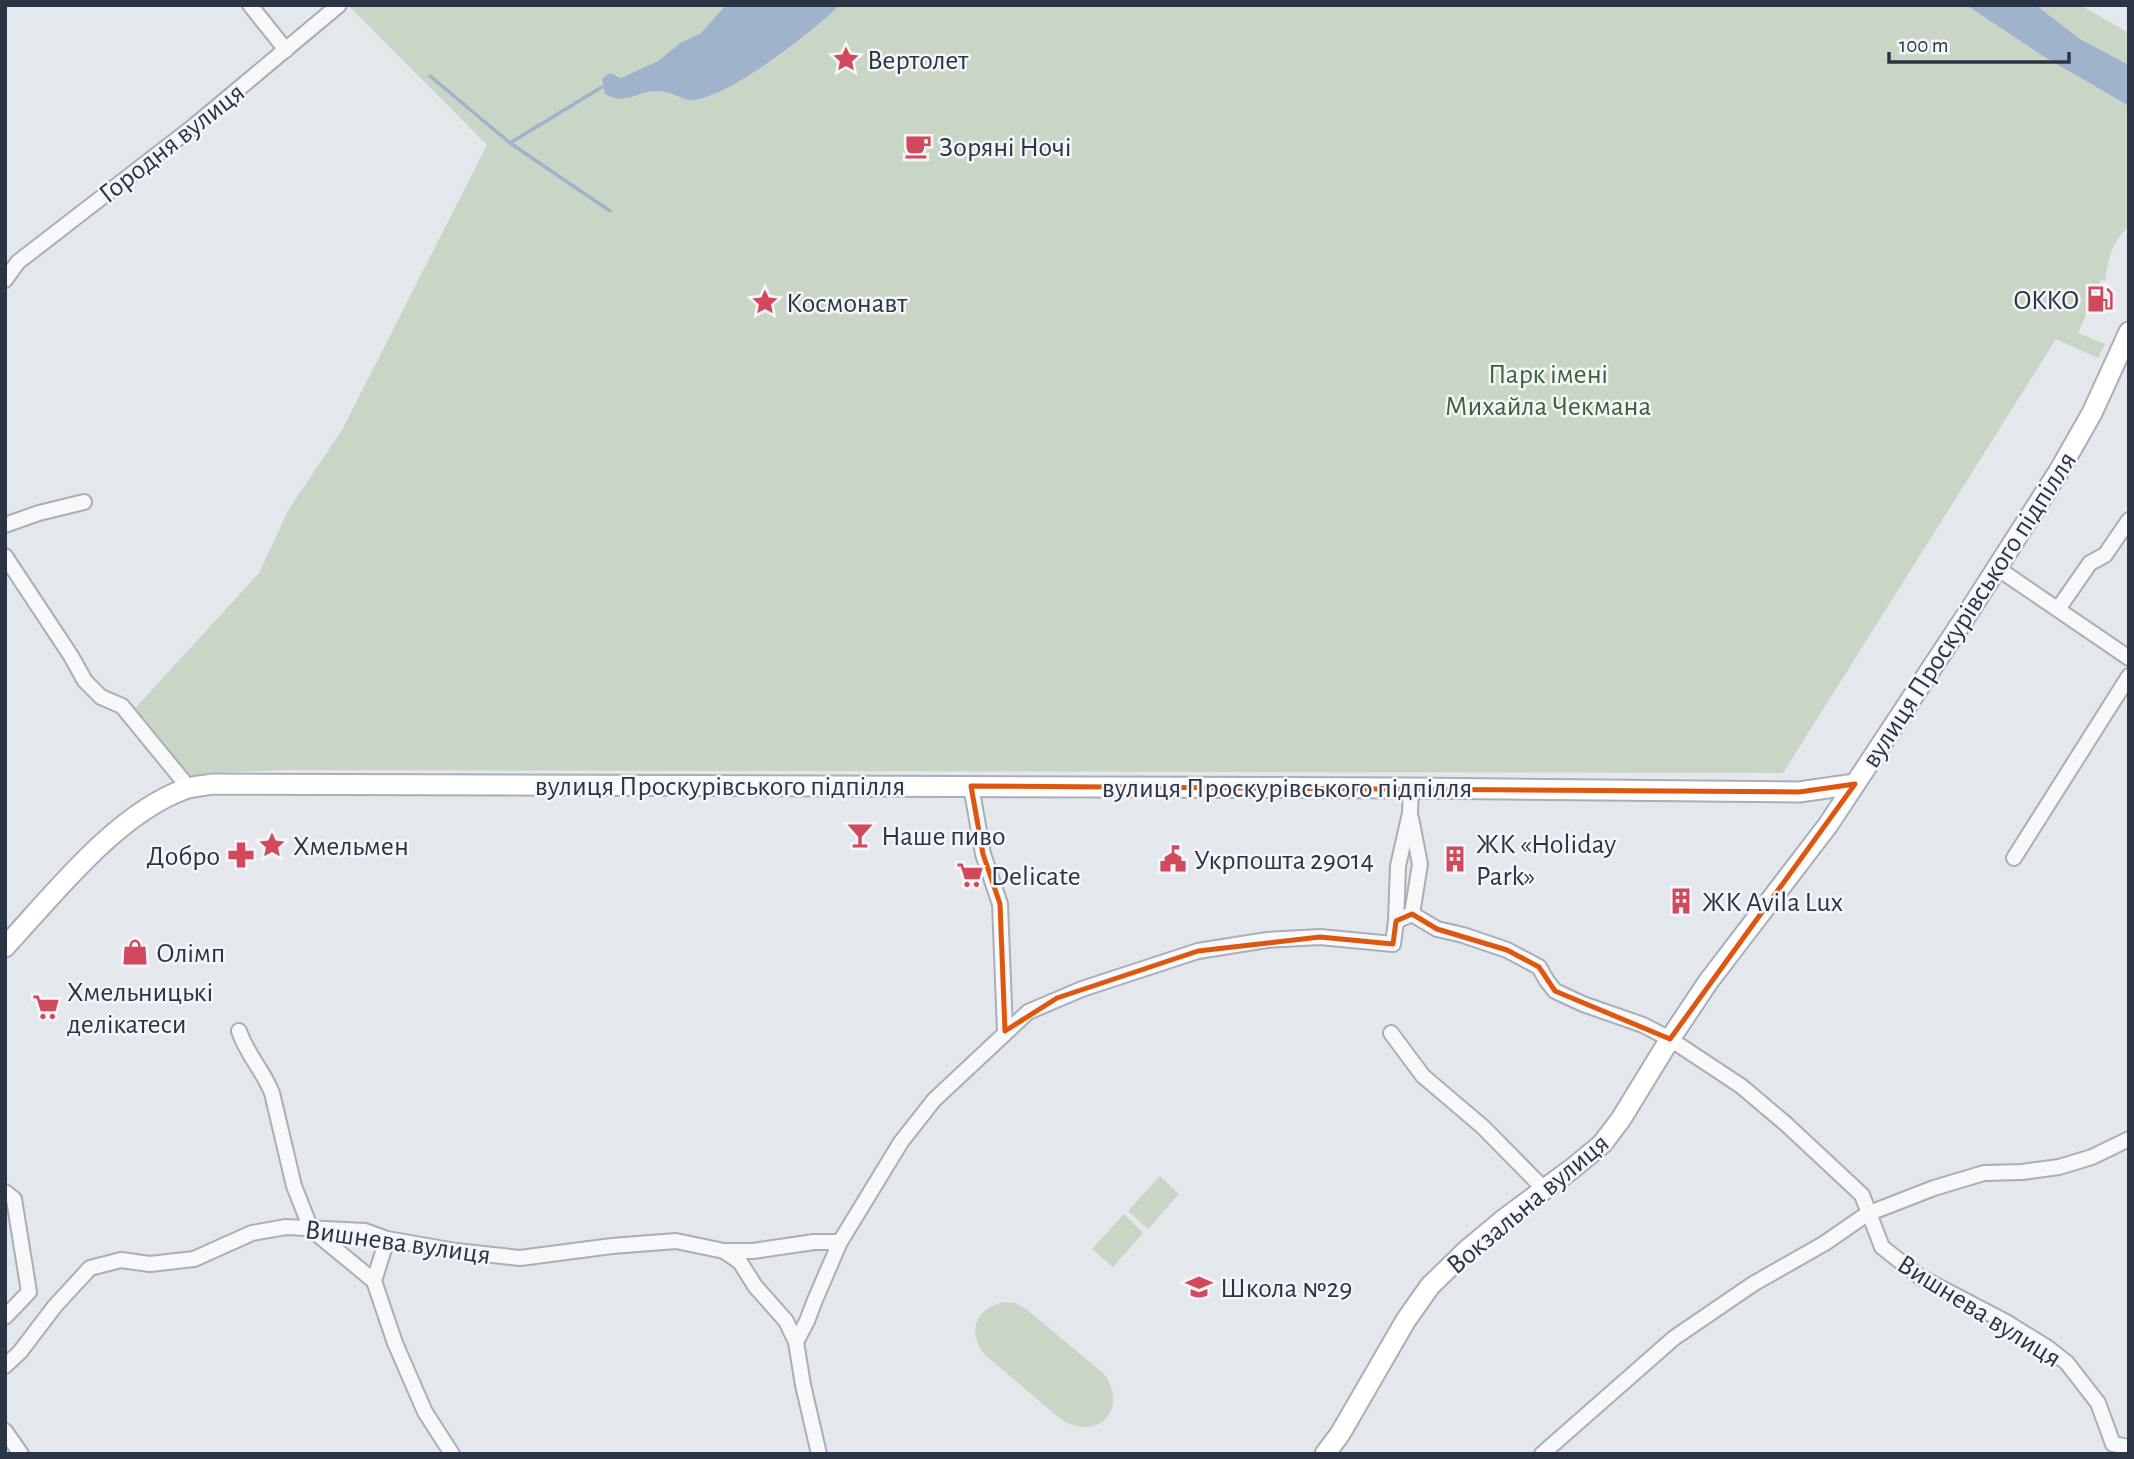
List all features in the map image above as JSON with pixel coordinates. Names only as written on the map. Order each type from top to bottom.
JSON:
[{"type":"main road","name":"вулиця Проскурівського підпілля","points":[[5,947],[88,857],[146,809],[188,788],[236,783],[1799,792],[1855,784],[2059,471],[2092,413],[2129,331]]},
{"type":"main road","name":"Вокзальна вулиця","points":[[1325,1454],[1352,1415],[1406,1320],[1430,1286],[1468,1249],[1602,1144],[1622,1119],[1708,982],[1828,825],[1855,784]]},
{"type":"street","points":[[250,5],[286,50]]},
{"type":"street","name":"Городня вулиця","points":[[5,280],[18,262],[194,126],[338,5]]},
{"type":"street","points":[[5,525],[84,502]]},
{"type":"street","points":[[2058,609],[2090,563],[2105,555],[2129,520]]},
{"type":"street","points":[[5,556],[85,681],[101,697],[122,706],[188,788]]},
{"type":"street","points":[[1997,568],[2129,658]]},
{"type":"street","points":[[2014,858],[2129,676]]},
{"type":"street","points":[[971,786],[984,854],[1000,904],[1005,1031]]},
{"type":"street","points":[[796,1342],[840,1241],[901,1142],[926,1110],[1005,1031],[1028,1012],[1057,998],[1198,951],[1267,940],[1320,937],[1393,944],[1398,866],[1410,813],[1411,788]]},
{"type":"street","points":[[1396,921],[1412,914],[1420,864],[1410,813]]},
{"type":"street","name":"Вишнева вулиця","points":[[1412,914],[1437,929],[1507,950],[1539,967],[1555,991],[1643,1025],[1670,1039],[1741,1086],[1862,1195],[1867,1214],[1882,1247],[1920,1277],[2006,1322],[2067,1363],[2098,1403],[2110,1449],[2129,1447]]},
{"type":"street","points":[[239,1031],[246,1049],[267,1080],[294,1186],[312,1229],[374,1281],[395,1343],[425,1412],[453,1454]]},
{"type":"street","points":[[1391,1033],[1423,1076],[1483,1127],[1544,1189]]},
{"type":"street","points":[[1542,1454],[1674,1338],[1753,1284],[1825,1243],[1867,1214],[1934,1188],[1984,1173],[2059,1167],[2092,1157],[2129,1139]]},
{"type":"street","points":[[5,1192],[14,1199],[29,1292],[5,1317]]},
{"type":"street","name":"Вишнева вулиця","points":[[5,1366],[90,1268],[121,1260],[150,1264],[194,1259],[253,1233],[286,1227],[365,1231],[387,1239],[456,1251],[520,1258],[676,1241],[724,1251],[753,1251],[840,1241]]},
{"type":"street","points":[[374,1281],[387,1239]]},
{"type":"street","points":[[724,1251],[740,1262],[755,1286],[786,1321],[796,1342],[819,1454]]},
{"type":"street","points":[[5,1430],[20,1454]]},
{"type":"highlighted area","points":[[1855,784],[1670,1039],[1555,991],[1539,967],[1507,950],[1437,929],[1412,914],[1396,921],[1393,944],[1320,937],[1198,951],[1057,998],[1005,1031],[1000,904],[983,854],[971,786],[1799,792]]},
{"type":"green space","name":"Парк імені Михайла Чекмана","points":[[726,5],[701,33],[680,43],[658,61],[621,78],[616,75],[624,100],[656,90],[693,100],[704,98],[766,65],[840,5],[1966,5],[2044,56],[2129,106],[2129,226],[2115,245],[2109,258],[2105,281],[2101,280],[2078,333],[2105,344],[2098,358],[2056,339],[1783,773],[286,770],[206,773],[182,780],[129,715],[259,573],[289,509],[342,430],[487,145],[350,7]]},
{"type":"green space","points":[[2036,5],[2080,5],[2129,33],[2129,65],[2080,39]]},
{"type":"green space","points":[[1160,1176],[1179,1194],[1148,1229],[1128,1211]]},
{"type":"green space","points":[[1124,1214],[1143,1233],[1113,1267],[1092,1249]]},
{"type":"green space","points":[[1004,1302],[1016,1303],[1026,1309],[1104,1374],[1111,1387],[1113,1399],[1106,1418],[1088,1427],[1075,1426],[1062,1420],[985,1355],[976,1338],[976,1322],[986,1310]]},
{"type":"water","points":[[726,5],[840,5],[772,60],[713,95],[688,100],[662,91],[625,99],[605,94],[602,79],[610,73],[621,78],[658,61],[680,43],[701,33]]},
{"type":"water","points":[[1966,5],[2036,5],[2080,39],[2129,65],[2129,106],[2043,56]]},
{"type":"waterway","points":[[430,76],[510,143],[602,87]]},
{"type":"waterway","points":[[510,143],[610,211]]},
{"type":"place","name":"Вертолет","points":[[846,59]]},
{"type":"place","name":"Зоряні Ночі","points":[[918,146]]},
{"type":"place","name":"OKKO","points":[[2100,299]]},
{"type":"place","name":"Космонавт","points":[[765,302]]},
{"type":"place","name":"Наше пиво","points":[[860,835]]},
{"type":"place","name":"Хмельмен","points":[[272,845]]},
{"type":"place","name":"Добро","points":[[241,855]]},
{"type":"place","name":"Укрпошта 29014","points":[[1173,859]]},
{"type":"place","name":"ЖК «Holiday Park»","points":[[1455,859]]},
{"type":"place","name":"Delicate","points":[[970,875]]},
{"type":"place","name":"ЖК Avila Lux","points":[[1681,901]]},
{"type":"place","name":"Олімп","points":[[135,952]]},
{"type":"place","name":"Хмельницькі делікатеси","points":[[46,1007]]},
{"type":"place","name":"Школа №29","points":[[1199,1287]]}]
